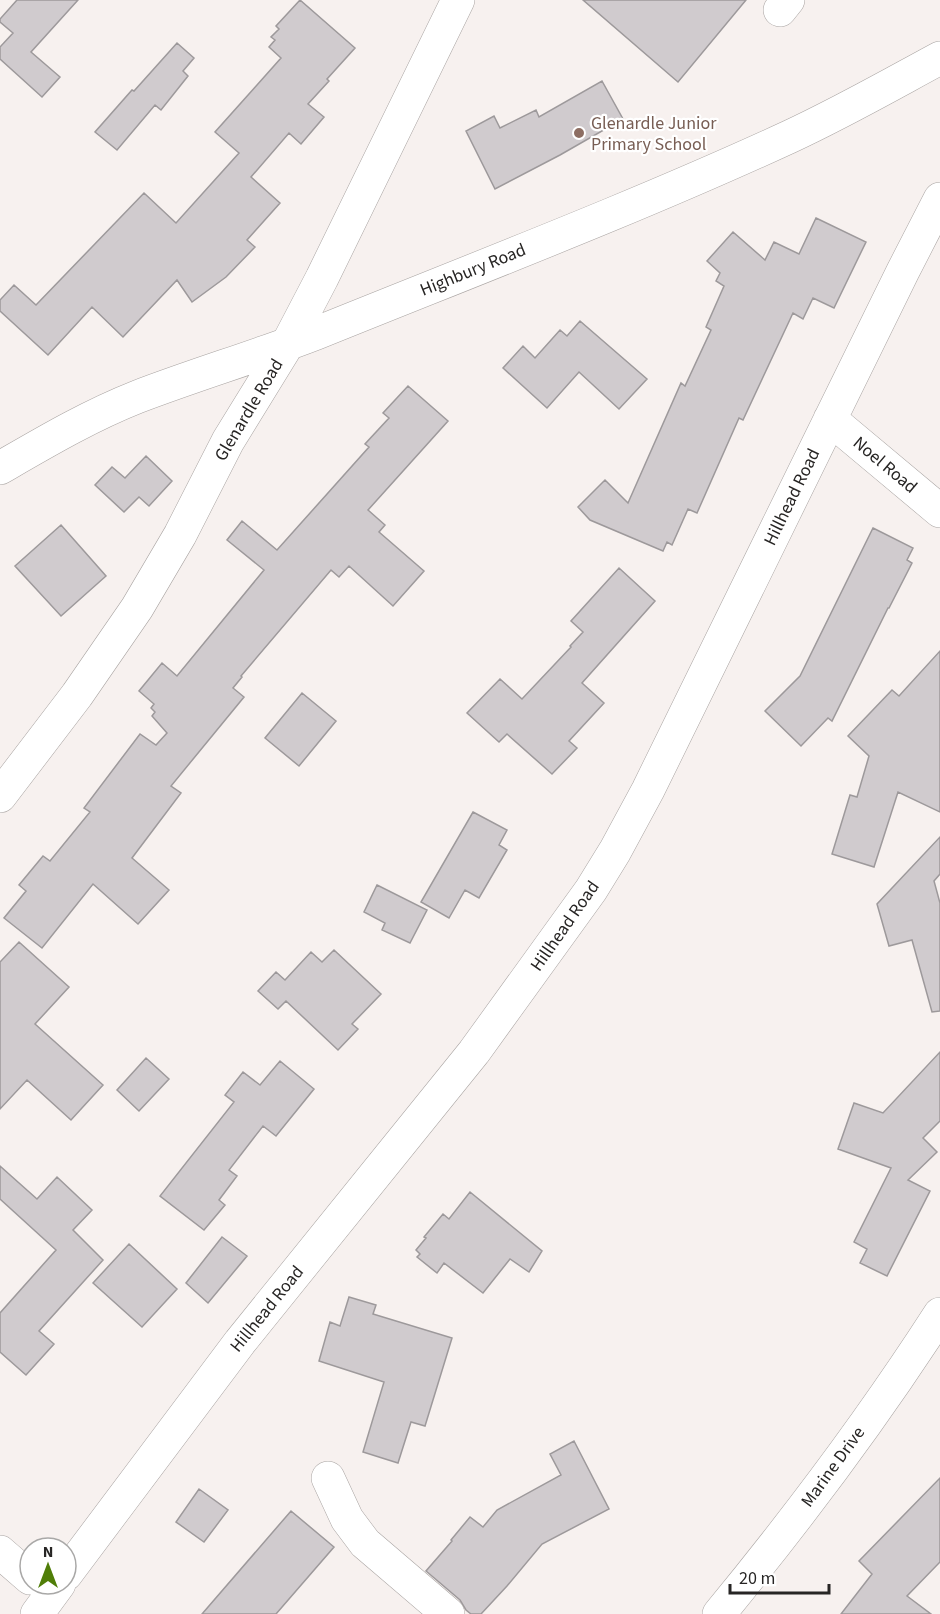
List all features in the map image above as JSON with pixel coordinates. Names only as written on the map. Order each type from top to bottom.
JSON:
[{"type":"street","name":"Glenardle Road","points":[[0,796],[77,695],[137,608],[180,535],[228,441],[287,345],[322,278],[458,0]]},
{"type":"street","name":"Highbury Road","points":[[0,468],[97,414],[138,397],[287,345],[654,196],[779,142],[851,107],[940,58]]},
{"type":"street","name":"Hillhead Road","points":[[78,1547],[474,1052],[591,890],[648,790],[940,199]]},
{"type":"street","name":"Noel Road","points":[[830,419],[940,511]]},
{"type":"street","name":"Marine Drive","points":[[719,1614],[825,1480],[912,1358],[940,1314]]},
{"type":"street","points":[[328,1478],[347,1519],[365,1543],[448,1614]]},
{"type":"street","points":[[0,1552],[18,1566]]},
{"type":"building","points":[[17,0],[78,0],[31,52],[60,77],[42,97],[0,59],[0,47],[13,33],[0,22],[0,19]]},
{"type":"building","points":[[300,0],[355,48],[308,104],[324,117],[301,144],[289,133],[251,177],[280,203],[247,240],[255,247],[226,277],[192,302],[177,280],[123,337],[92,307],[48,355],[0,311],[0,300],[14,285],[36,305],[144,193],[176,223],[239,153],[215,132],[281,58],[269,47],[275,40],[271,37],[279,29],[276,26]]},
{"type":"building","points":[[583,0],[746,0],[678,82]]},
{"type":"building","points":[[177,43],[194,58],[183,71],[188,76],[161,110],[155,105],[117,150],[95,132]]},
{"type":"building","points":[[602,81],[623,119],[495,189],[466,131],[494,116],[500,128],[536,110],[539,117]]},
{"type":"building","points":[[816,218],[866,242],[834,308],[813,298],[803,319],[793,313],[743,420],[739,418],[697,513],[688,509],[672,545],[667,542],[663,551],[590,520],[578,507],[605,480],[628,503],[681,383],[685,386],[711,330],[706,327],[724,286],[716,281],[720,273],[707,261],[733,232],[765,260],[774,242],[799,254]]},
{"type":"building","points":[[580,321],[647,379],[619,409],[579,372],[547,408],[503,368],[523,346],[535,358],[560,330],[567,336]]},
{"type":"building","points":[[408,386],[448,421],[368,510],[385,525],[379,532],[424,571],[393,606],[349,566],[339,577],[331,570],[241,676],[233,688],[244,697],[171,786],[181,793],[132,858],[169,890],[138,924],[93,884],[42,948],[4,918],[26,891],[19,885],[43,856],[50,861],[90,812],[84,808],[140,734],[156,745],[167,733],[152,716],[155,712],[151,708],[154,704],[139,691],[162,663],[177,676],[264,570],[227,540],[242,521],[277,550],[369,447],[365,444],[389,418],[383,413]]},
{"type":"building","points":[[146,456],[172,481],[149,506],[139,497],[124,512],[95,485],[112,467],[125,478]]},
{"type":"building","points":[[61,525],[106,576],[61,616],[15,566]]},
{"type":"building","points":[[873,528],[913,548],[907,560],[912,563],[832,721],[828,718],[801,746],[765,711],[800,676]]},
{"type":"building","points":[[619,568],[655,601],[582,683],[604,703],[569,741],[577,748],[552,774],[507,734],[499,742],[467,713],[500,679],[522,699],[583,632],[571,621]]},
{"type":"building","points":[[940,651],[940,812],[898,792],[874,867],[832,854],[850,795],[857,797],[869,756],[848,736],[892,690],[899,696]]},
{"type":"building","points":[[302,693],[336,721],[299,766],[265,738]]},
{"type":"building","points":[[473,812],[507,830],[499,845],[507,850],[479,898],[465,890],[449,918],[421,902]]},
{"type":"building","points":[[940,837],[940,874],[934,881],[940,903],[940,1011],[932,1012],[912,940],[889,946],[877,904]]},
{"type":"building","points":[[377,885],[427,910],[410,943],[382,930],[385,923],[364,912]]},
{"type":"building","points":[[19,942],[69,987],[35,1024],[103,1085],[71,1120],[27,1080],[0,1109],[0,962]]},
{"type":"building","points":[[334,950],[381,994],[352,1024],[358,1029],[338,1050],[286,1001],[278,1009],[258,991],[276,972],[285,980],[311,952],[322,962]]},
{"type":"building","points":[[940,1052],[940,1121],[923,1138],[937,1152],[908,1180],[930,1191],[887,1276],[860,1263],[867,1249],[854,1242],[891,1168],[838,1149],[854,1103],[883,1113]]},
{"type":"building","points":[[146,1058],[169,1079],[139,1111],[117,1090]]},
{"type":"building","points":[[280,1061],[314,1089],[276,1136],[263,1126],[229,1170],[237,1176],[219,1200],[225,1205],[204,1230],[160,1196],[234,1102],[225,1095],[243,1072],[260,1085]]},
{"type":"building","points":[[0,1166],[37,1199],[57,1177],[92,1210],[73,1230],[103,1260],[39,1331],[54,1344],[26,1375],[0,1352],[0,1313],[56,1250],[0,1199]]},
{"type":"building","points":[[470,1192],[542,1251],[529,1272],[510,1259],[483,1293],[444,1263],[437,1273],[417,1257],[420,1254],[416,1250],[443,1214],[449,1219]]},
{"type":"building","points":[[222,1237],[247,1256],[208,1303],[186,1283]]},
{"type":"building","points":[[129,1244],[177,1289],[142,1327],[93,1283]]},
{"type":"building","points":[[349,1297],[376,1305],[373,1314],[452,1338],[425,1426],[411,1422],[398,1463],[363,1452],[384,1382],[319,1361],[330,1322],[340,1326]]},
{"type":"building","points":[[574,1441],[609,1509],[542,1544],[481,1614],[471,1614],[460,1600],[426,1571],[470,1517],[483,1527],[497,1510],[561,1475],[550,1454]]},
{"type":"building","points":[[940,1478],[940,1562],[907,1596],[931,1614],[841,1614],[872,1574],[859,1561]]},
{"type":"building","points":[[199,1489],[228,1510],[204,1542],[176,1522]]},
{"type":"building","points":[[291,1511],[334,1547],[276,1614],[202,1614]]},
{"type":"place","name":"Glenardle Junior Primary School","points":[[579,133]]}]
